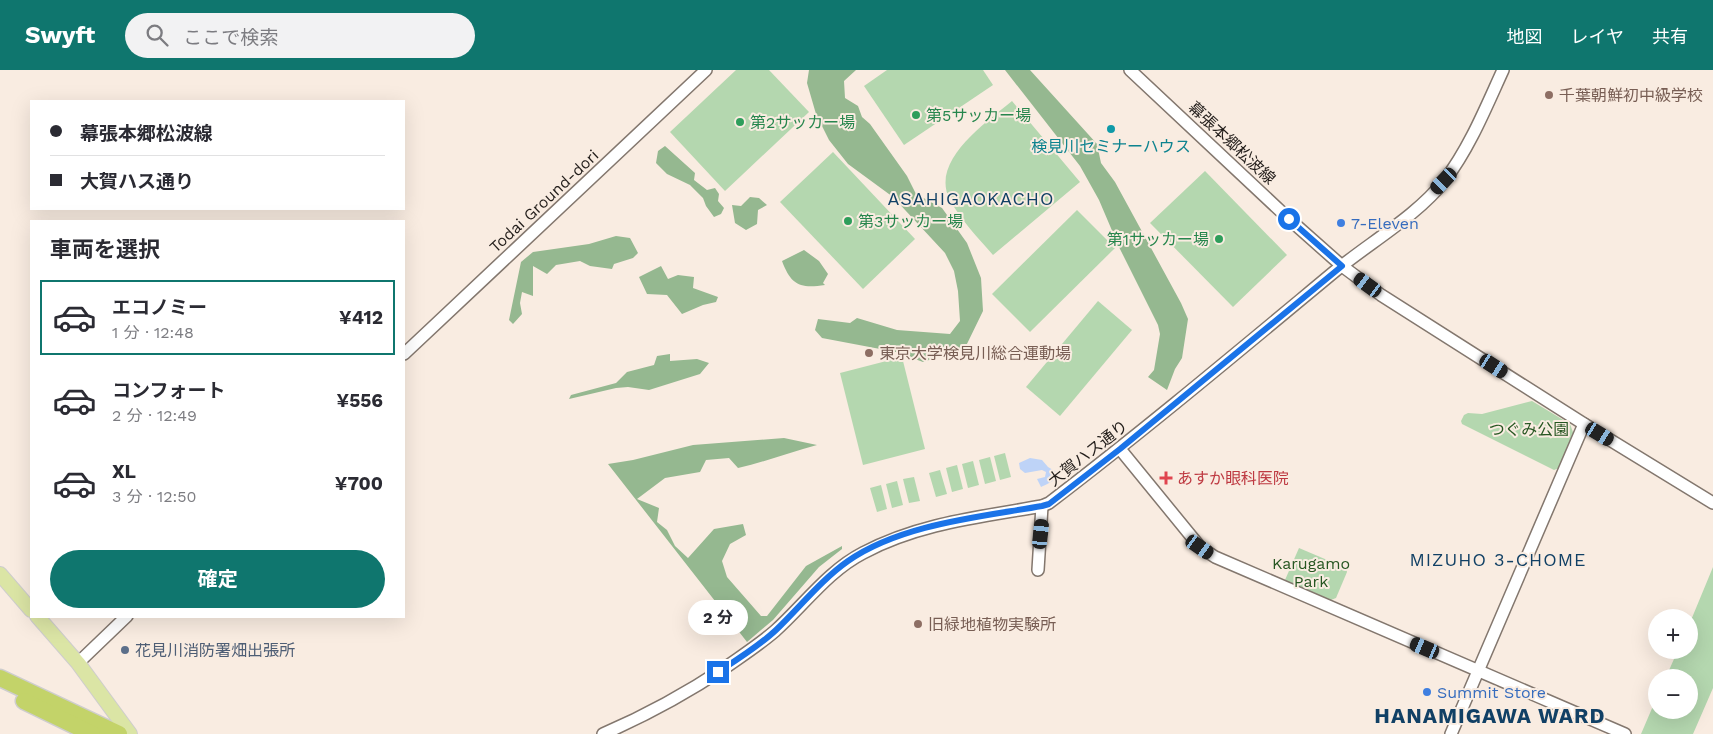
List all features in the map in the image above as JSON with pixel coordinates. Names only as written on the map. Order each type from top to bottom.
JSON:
[{"type":"highway","points":[[0,678],[119,734]]},
{"type":"highway","points":[[0,690],[92,734]]},
{"type":"main road","points":[[0,574],[30,609]]},
{"type":"main road","points":[[39,618],[78,663],[130,734]]},
{"type":"street","name":"Todai Ground-dori","points":[[405,353],[706,70]]},
{"type":"street","name":"幕張本郷松波線","points":[[1130,70],[1289,219],[1342,266],[1381,295],[1422,319],[1584,424],[1713,503]]},
{"type":"street","name":"大賀ハス通り","points":[[603,734],[654,711],[702,683],[746,653],[775,631],[838,569],[862,553],[891,540],[942,524],[1049,504],[1120,449],[1342,266],[1421,205],[1444,181],[1468,145],[1503,70]]},
{"type":"street","points":[[1451,734],[1584,424]]},
{"type":"street","points":[[1120,449],[1200,547],[1215,557],[1625,734]]},
{"type":"street","points":[[1038,570],[1042,506]]},
{"type":"street","points":[[78,663],[125,618]]},
{"type":"green space","name":"第2サッカー場","points":[[736,70],[769,70],[809,112],[725,191],[670,132]]},
{"type":"green space","points":[[809,70],[856,70],[844,81],[845,98],[858,106],[862,117],[870,124],[907,176],[916,194],[942,208],[967,243],[981,278],[983,311],[965,348],[923,362],[896,352],[822,338],[815,330],[818,319],[850,323],[857,318],[897,330],[950,334],[960,321],[958,291],[954,271],[945,253],[893,197],[848,164],[829,140],[816,114],[807,83]]},
{"type":"green space","name":"第5サッカー場","points":[[887,70],[983,70],[993,85],[904,145],[864,86]]},
{"type":"green space","points":[[1005,70],[1030,70],[1097,144],[1101,163],[1115,182],[1181,303],[1188,319],[1182,358],[1175,369],[1167,390],[1148,377],[1154,370],[1160,334],[1158,325],[1119,247],[1099,200],[1080,166]]},
{"type":"green space","points":[[1012,101],[1080,182],[993,255],[964,222],[950,200],[946,185],[947,171],[954,157],[976,131]]},
{"type":"green space","points":[[665,146],[695,173],[694,180],[707,190],[715,188],[719,194],[718,201],[724,208],[721,214],[714,217],[703,198],[690,185],[667,174],[656,163],[658,151]]},
{"type":"green space","name":"第3サッカー場","points":[[833,152],[915,239],[863,289],[780,202]]},
{"type":"green space","name":"第1サッカー場","points":[[1205,171],[1287,255],[1233,307],[1150,223]]},
{"type":"green space","points":[[750,197],[759,198],[767,205],[758,210],[757,224],[746,230],[735,223],[732,205],[741,206]]},
{"type":"green space","points":[[1077,210],[1115,248],[1030,332],[992,294]]},
{"type":"green space","points":[[616,236],[630,238],[638,253],[633,258],[614,264],[612,269],[590,266],[580,261],[556,265],[547,274],[533,266],[533,296],[522,292],[520,303],[522,314],[513,324],[509,320],[521,262],[533,252],[589,244]]},
{"type":"green space","points":[[804,250],[819,261],[828,274],[823,283],[825,285],[809,286],[798,283],[793,280],[785,269],[782,261]]},
{"type":"green space","points":[[661,266],[668,279],[678,275],[694,277],[693,288],[718,297],[716,302],[682,314],[667,295],[647,294],[639,277]]},
{"type":"green space","points":[[1098,301],[1132,330],[1060,416],[1026,387]]},
{"type":"green space","points":[[670,354],[670,361],[697,359],[709,363],[700,374],[649,390],[628,387],[616,388],[569,399],[571,395],[616,383],[627,372],[654,365],[657,356]]},
{"type":"green space","points":[[902,357],[925,449],[863,465],[840,373]]},
{"type":"green space","name":"つぐみ公園","points":[[1532,401],[1570,424],[1574,435],[1559,468],[1554,470],[1462,424],[1461,421],[1464,415],[1468,413],[1482,414]]},
{"type":"green space","points":[[784,438],[817,445],[738,468],[729,458],[706,460],[700,472],[665,478],[637,499],[659,508],[657,522],[667,530],[675,546],[688,558],[714,529],[743,524],[746,535],[730,544],[722,561],[727,577],[761,616],[767,616],[806,566],[842,546],[842,549],[819,567],[773,620],[747,642],[608,464],[633,460],[693,445]]},
{"type":"green space","points":[[1005,453],[1011,477],[1000,480],[994,456]]},
{"type":"green space","points":[[990,457],[996,481],[985,484],[979,460]]},
{"type":"green space","points":[[973,461],[979,485],[968,488],[962,464]]},
{"type":"green space","points":[[957,465],[963,489],[952,492],[946,468]]},
{"type":"green space","points":[[940,470],[947,494],[936,497],[929,473]]},
{"type":"green space","points":[[914,477],[920,501],[909,503],[903,479]]},
{"type":"green space","points":[[897,481],[903,505],[892,508],[886,484]]},
{"type":"green space","points":[[881,485],[887,509],[877,512],[870,488]]},
{"type":"green space","name":"Karugamo Park","points":[[1299,548],[1346,568],[1347,572],[1336,598],[1331,600],[1285,580]]},
{"type":"green space","points":[[1713,567],[1713,688],[1693,734],[1641,734],[1648,718],[1698,719],[1698,669],[1670,669],[1674,659],[1698,659],[1698,609],[1696,609]]},
{"type":"water","points":[[1030,458],[1042,460],[1059,476],[1041,487],[1037,479],[1045,477],[1046,472],[1042,470],[1025,473],[1020,469],[1019,463]]},
{"type":"place","name":"千葉朝鮮初中級学校","points":[[1549,95]]},
{"type":"place","name":"第5サッカー場","points":[[916,115]]},
{"type":"place","name":"第2サッカー場","points":[[740,122]]},
{"type":"place","name":"検見川セミナーハウス","points":[[1111,129]]},
{"type":"place","name":"第3サッカー場","points":[[848,221]]},
{"type":"place","name":"7-Eleven","points":[[1341,223]]},
{"type":"place","name":"第1サッカー場","points":[[1219,239]]},
{"type":"place","name":"東京大学検見川総合運動場","points":[[869,353]]},
{"type":"place","name":"あすか眼科医院","points":[[1166,478]]},
{"type":"place","name":"旧緑地植物実験所","points":[[918,624]]},
{"type":"place","name":"花見川消防署畑出張所","points":[[125,650]]},
{"type":"place","name":"Summit Store","points":[[1427,692]]},
{"type":"district","name":"ASAHIGAOKACHO","points":[[971,198]]},
{"type":"district","name":"MIZUHO 3-CHOME","points":[[1498,559]]},
{"type":"district","name":"HANAMIGAWA WARD","points":[[1490,715]]},
{"type":"route","points":[[718,672],[762,642],[838,569],[862,553],[883,543],[942,524],[1049,504],[1120,449],[1342,266],[1289,219]]}]
